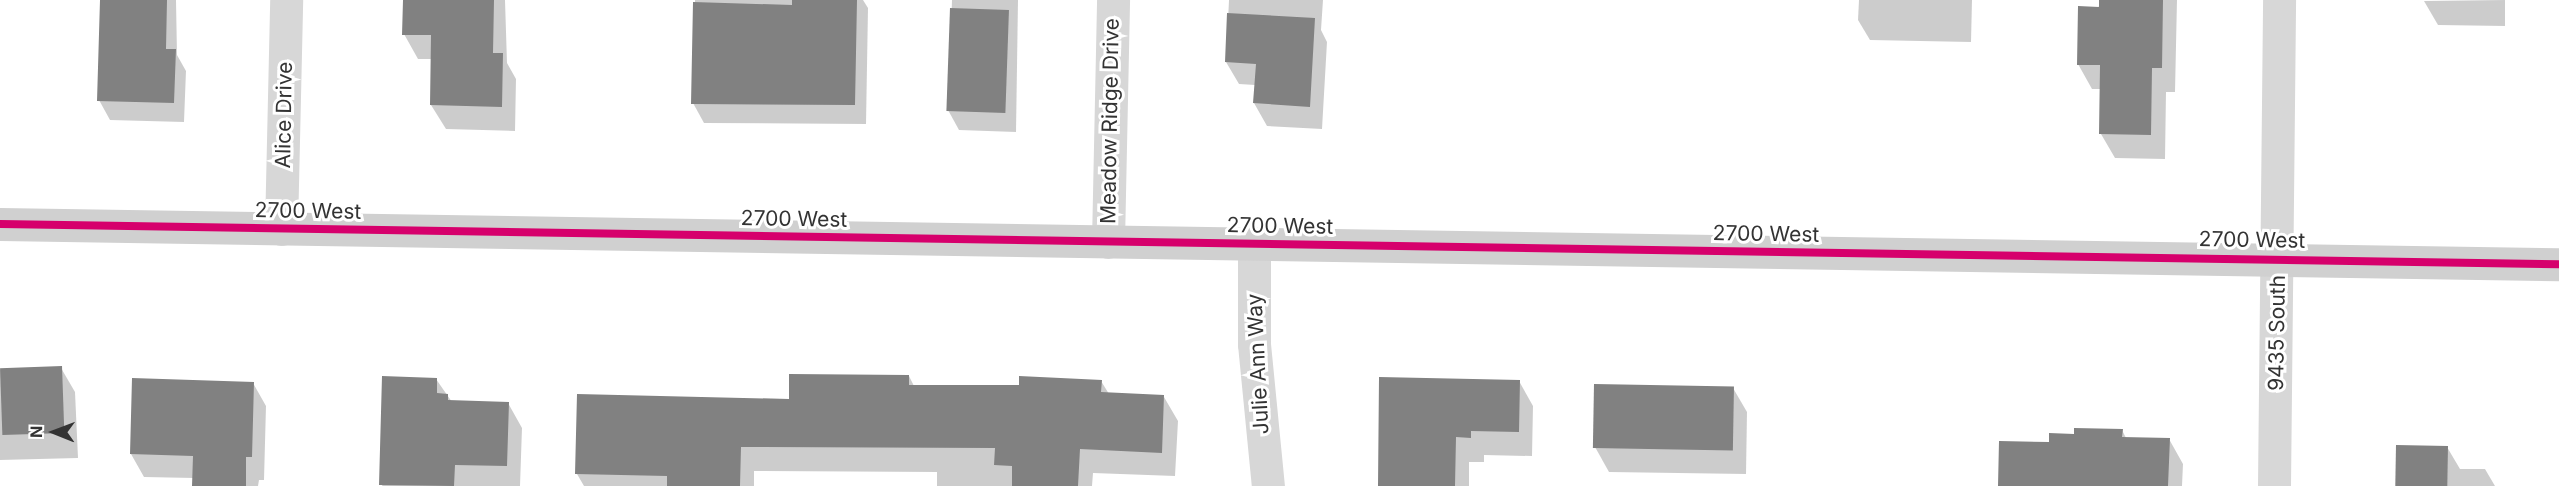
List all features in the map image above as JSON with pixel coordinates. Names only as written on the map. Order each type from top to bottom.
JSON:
[{"type":"main road","name":"2700 West","points":[[0,224],[2559,264]]},
{"type":"street","name":"Alice Drive","points":[[281,229],[286,0]]},
{"type":"street","name":"Meadow Ridge Drive","points":[[1108,242],[1113,0]]},
{"type":"street","name":"9435 South","points":[[2274,486],[2279,0]]},
{"type":"street","name":"Julie Ann Way","points":[[1254,243],[1254,344],[1269,486]]},
{"type":"building","points":[[100,0],[167,0],[166,49],[176,49],[174,103],[97,101]]},
{"type":"building","points":[[403,0],[494,0],[493,53],[503,53],[502,107],[430,105],[431,35],[402,35]]},
{"type":"building","points":[[792,0],[857,0],[855,105],[691,104],[693,2],[792,5]]},
{"type":"building","points":[[2099,0],[2163,0],[2162,68],[2152,68],[2151,135],[2099,134],[2100,65],[2077,65],[2078,6],[2099,7]]},
{"type":"building","points":[[950,8],[1009,10],[1005,113],[946,111]]},
{"type":"building","points":[[1227,13],[1315,18],[1310,107],[1253,103],[1256,64],[1225,62]]},
{"type":"building","points":[[62,366],[64,433],[2,435],[0,368]]},
{"type":"building","points":[[789,374],[909,375],[909,385],[1019,385],[1019,376],[1102,380],[1101,392],[1164,395],[1162,453],[1080,449],[1078,486],[1012,486],[1012,466],[994,465],[995,448],[741,447],[740,486],[667,486],[667,476],[575,474],[577,394],[789,399]]},
{"type":"building","points":[[382,376],[437,378],[437,393],[448,394],[448,400],[509,402],[507,466],[455,465],[454,486],[379,485]]},
{"type":"building","points":[[1379,377],[1520,380],[1519,432],[1471,431],[1471,438],[1456,437],[1455,486],[1378,486]]},
{"type":"building","points":[[132,378],[254,382],[252,457],[246,457],[246,486],[192,486],[193,456],[130,454]]},
{"type":"building","points":[[1594,384],[1734,386],[1733,450],[1593,448]]},
{"type":"building","points":[[2074,428],[2123,429],[2122,437],[2170,438],[2168,486],[1998,486],[1999,441],[2049,442],[2049,433],[2074,434]]},
{"type":"building","points":[[2396,445],[2448,446],[2447,486],[2395,486]]},
{"type":"cycle path","points":[[0,224],[2559,264]]}]
